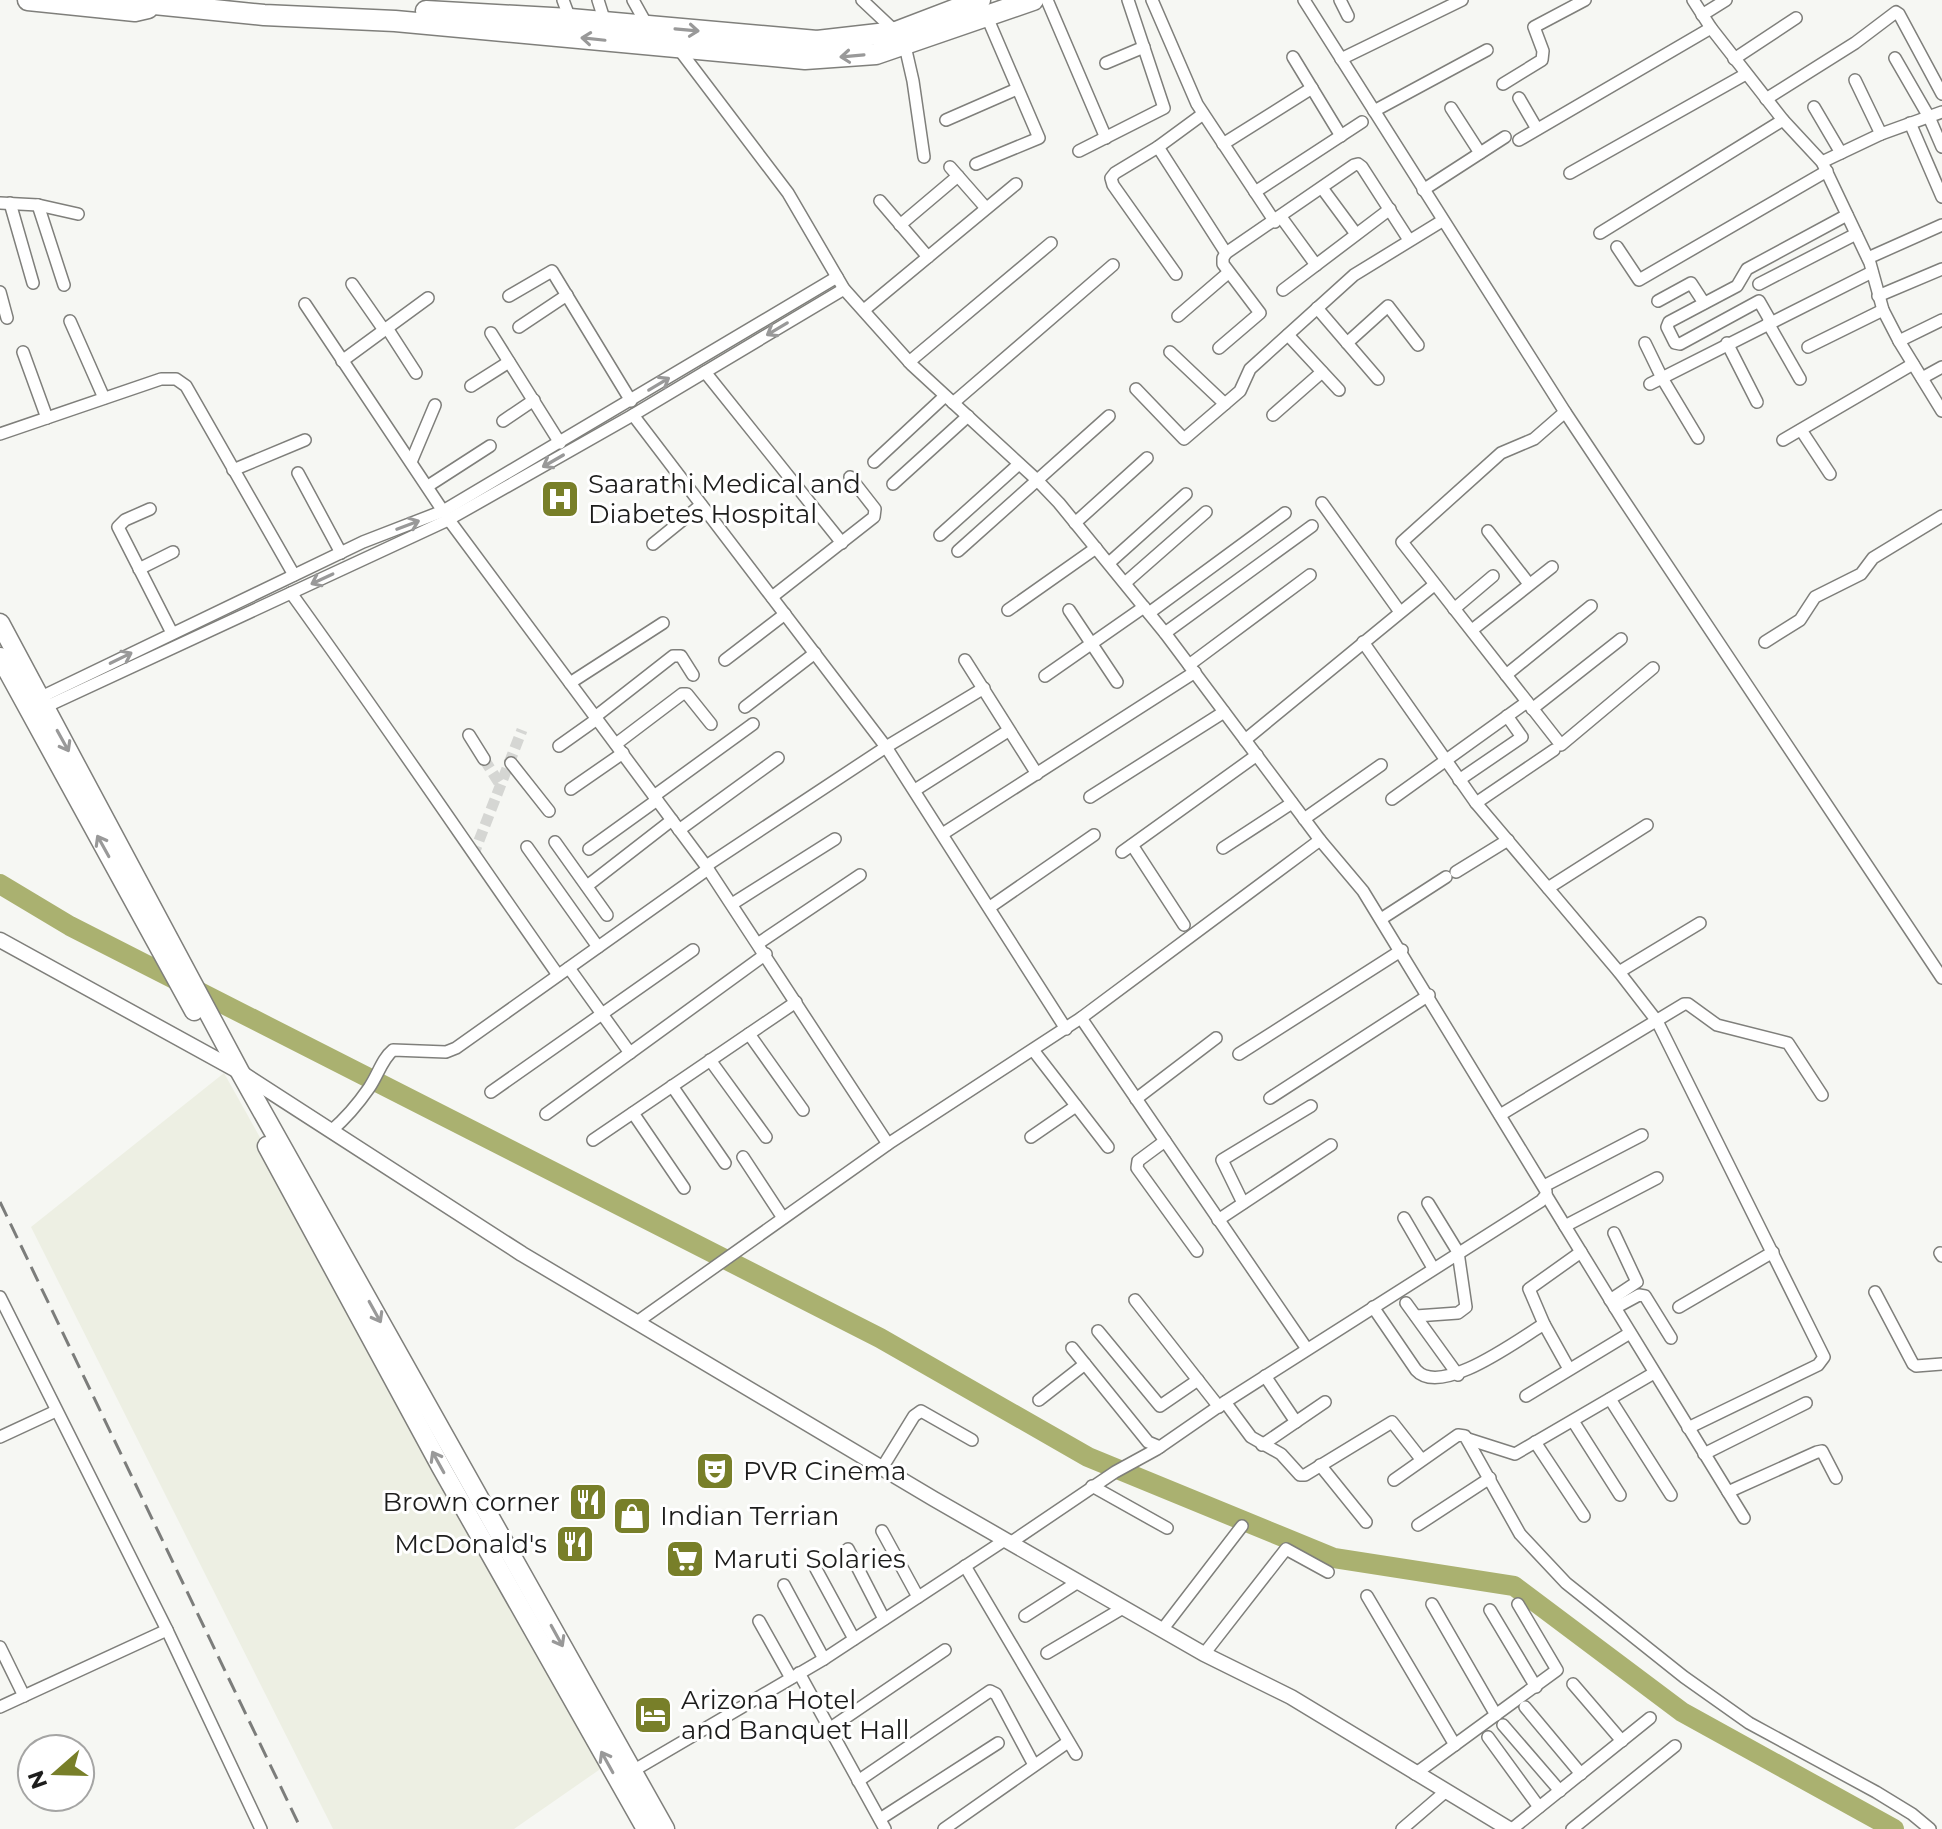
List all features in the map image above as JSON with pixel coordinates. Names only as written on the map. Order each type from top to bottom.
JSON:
[{"type":"highway","points":[[28,0],[135,11],[163,5]]},
{"type":"highway","points":[[246,0],[567,10],[605,22],[648,27],[817,41],[900,39]]},
{"type":"highway","points":[[126,1],[264,15],[395,21],[805,59],[876,54],[900,39],[984,8],[1033,0]]},
{"type":"main road","points":[[0,623],[35,706],[174,960],[223,1063],[527,1602],[665,1829]]},
{"type":"main road","points":[[0,657],[35,706]]},
{"type":"main road","points":[[194,999],[240,1072],[527,1602],[646,1829]]},
{"type":"street","points":[[598,0],[605,22]]},
{"type":"street","points":[[633,0],[648,27]]},
{"type":"street","points":[[862,0],[900,39],[913,81],[924,157]]},
{"type":"street","points":[[1047,0],[1106,138]]},
{"type":"street","points":[[1079,151],[1164,108],[1128,0]]},
{"type":"street","points":[[1152,0],[1203,114],[1255,192],[1316,265]]},
{"type":"street","points":[[1304,0],[1565,412],[1942,978]]},
{"type":"street","points":[[1340,0],[1348,16]]},
{"type":"street","points":[[1341,59],[1462,0]]},
{"type":"street","points":[[1503,84],[1542,60],[1543,51],[1534,27],[1585,0]]},
{"type":"street","points":[[1693,0],[1734,59],[1824,167],[1868,258],[1883,310],[1942,410]]},
{"type":"street","points":[[1702,15],[1726,0]]},
{"type":"street","points":[[976,164],[1039,138],[984,8]]},
{"type":"street","points":[[1766,99],[1855,43],[1896,12],[1942,94]]},
{"type":"street","points":[[1734,59],[1796,18]]},
{"type":"street","points":[[1519,140],[1711,28]]},
{"type":"street","points":[[1106,63],[1144,47]]},
{"type":"street","points":[[678,48],[788,193],[844,289],[909,362],[1037,480],[1075,523],[1165,633],[1320,840],[1363,891],[1402,950],[1565,1226],[1744,1518]]},
{"type":"street","points":[[1374,111],[1487,50]]},
{"type":"street","points":[[1293,57],[1341,136]]},
{"type":"street","points":[[1895,58],[1929,117],[1942,147]]},
{"type":"street","points":[[1570,173],[1746,74]]},
{"type":"street","points":[[1855,80],[1881,134]]},
{"type":"street","points":[[1223,144],[1312,88]]},
{"type":"street","points":[[946,120],[1017,89]]},
{"type":"street","points":[[1519,98],[1537,129]]},
{"type":"street","points":[[1814,107],[1841,153]]},
{"type":"street","points":[[1451,108],[1480,153]]},
{"type":"street","points":[[1617,247],[1639,280],[1824,167],[1841,153],[1881,134],[1942,112]]},
{"type":"street","points":[[1176,274],[1111,178],[1203,114]]},
{"type":"street","points":[[1600,233],[1783,120]]},
{"type":"street","points":[[1255,192],[1362,122]]},
{"type":"street","points":[[1910,123],[1942,197]]},
{"type":"street","points":[[1423,190],[1505,137]]},
{"type":"street","points":[[1158,147],[1226,253]]},
{"type":"street","points":[[1219,348],[1260,313],[1228,273],[1223,264],[1226,253],[1358,164],[1409,240]]},
{"type":"street","points":[[900,225],[954,172],[986,208]]},
{"type":"street","points":[[864,310],[1016,184]]},
{"type":"street","points":[[1322,188],[1356,234]]},
{"type":"street","points":[[880,201],[928,257]]},
{"type":"street","points":[[33,283],[5,203],[38,205],[78,214]]},
{"type":"street","points":[[38,205],[64,285]]},
{"type":"street","points":[[1283,290],[1390,209]]},
{"type":"street","points":[[1800,379],[1761,302],[1677,345],[1668,323],[1737,286],[1747,269],[1847,215]]},
{"type":"street","points":[[1136,389],[1184,439],[1243,388],[1250,369],[1360,270],[1442,221]]},
{"type":"street","points":[[1868,258],[1942,225]]},
{"type":"street","points":[[1759,284],[1856,234]]},
{"type":"street","points":[[909,362],[1051,243]]},
{"type":"street","points":[[874,462],[1113,265]]},
{"type":"street","points":[[1878,296],[1942,269]]},
{"type":"street","points":[[509,296],[550,271],[555,274],[631,401]]},
{"type":"street","points":[[1650,384],[1872,272]]},
{"type":"street","points":[[1178,316],[1228,273]]},
{"type":"street","points":[[35,706],[172,633],[341,553],[446,515],[837,277]]},
{"type":"street","points":[[1658,301],[1691,283],[1704,303]]},
{"type":"street","points":[[352,284],[416,373]]},
{"type":"street","points":[[35,706],[291,593],[446,515],[633,415],[844,289]]},
{"type":"street","points":[[0,292],[7,318]]},
{"type":"street","points":[[519,327],[567,295]]},
{"type":"street","points":[[342,361],[428,298]]},
{"type":"street","points":[[305,304],[446,515],[732,904],[888,1144]]},
{"type":"street","points":[[1347,343],[1388,306],[1418,345]]},
{"type":"street","points":[[1317,308],[1378,379]]},
{"type":"street","points":[[1808,347],[1883,310]]},
{"type":"street","points":[[1899,341],[1942,320]]},
{"type":"street","points":[[70,321],[104,398]]},
{"type":"street","points":[[491,333],[560,443]]},
{"type":"street","points":[[1288,335],[1339,390]]},
{"type":"street","points":[[1645,343],[1698,438]]},
{"type":"street","points":[[1727,343],[1757,402]]},
{"type":"street","points":[[23,352],[47,418]]},
{"type":"street","points":[[1170,352],[1225,404]]},
{"type":"street","points":[[471,386],[509,362]]},
{"type":"street","points":[[1783,440],[1913,364]]},
{"type":"street","points":[[1922,378],[1942,367]]},
{"type":"street","points":[[705,372],[842,543]]},
{"type":"street","points":[[1273,415],[1322,372]]},
{"type":"street","points":[[0,434],[161,379],[176,379],[186,386],[294,575]]},
{"type":"street","points":[[503,421],[534,400]]},
{"type":"street","points":[[411,462],[435,405]]},
{"type":"street","points":[[1565,412],[1534,439],[1501,453],[1402,542],[1561,745],[1653,668]]},
{"type":"street","points":[[633,415],[886,747],[944,833],[1066,1029]]},
{"type":"street","points":[[893,484],[968,416]]},
{"type":"street","points":[[958,551],[1109,416]]},
{"type":"street","points":[[1801,430],[1830,474]]},
{"type":"street","points":[[233,470],[305,440]]},
{"type":"street","points":[[428,486],[490,446]]},
{"type":"street","points":[[1075,523],[1147,458]]},
{"type":"street","points":[[940,535],[1019,464]]},
{"type":"street","points":[[298,473],[341,553]]},
{"type":"street","points":[[772,597],[876,514],[850,477]]},
{"type":"street","points":[[1109,563],[1186,494]]},
{"type":"street","points":[[1322,503],[1400,612]]},
{"type":"street","points":[[653,544],[701,505]]},
{"type":"street","points":[[150,509],[125,520],[118,527],[172,633]]},
{"type":"street","points":[[1125,583],[1206,512]]},
{"type":"street","points":[[1045,676],[1285,513]]},
{"type":"street","points":[[1765,642],[1800,620],[1819,594],[1861,574],[1873,558],[1942,516]]},
{"type":"street","points":[[1165,633],[1312,526]]},
{"type":"street","points":[[1488,531],[1529,584]]},
{"type":"street","points":[[1008,610],[1096,548]]},
{"type":"street","points":[[139,569],[173,552]]},
{"type":"street","points":[[1472,630],[1552,567]]},
{"type":"street","points":[[944,833],[1192,669],[1310,575]]},
{"type":"street","points":[[1454,609],[1493,576]]},
{"type":"street","points":[[1245,740],[1434,585]]},
{"type":"street","points":[[291,593],[398,742],[473,856],[564,972],[602,1014],[630,1053]]},
{"type":"street","points":[[1506,675],[1591,606]]},
{"type":"street","points":[[1069,610],[1117,682]]},
{"type":"street","points":[[725,660],[785,614]]},
{"type":"street","points":[[570,683],[663,623]]},
{"type":"street","points":[[1392,799],[1621,639]]},
{"type":"street","points":[[1363,642],[1476,803],[1657,1021],[1824,1357],[1823,1361],[1688,1428]]},
{"type":"street","points":[[745,707],[815,653]]},
{"type":"street","points":[[559,746],[673,656],[681,656],[693,675]]},
{"type":"street","points":[[965,660],[1037,774]]},
{"type":"street","points":[[331,1131],[355,1108],[387,1054],[400,1049],[446,1052],[456,1048],[707,868],[886,747],[984,688]]},
{"type":"street","points":[[571,789],[682,694],[687,694],[711,724]]},
{"type":"street","points":[[1090,797],[1224,712]]},
{"type":"street","points":[[1459,780],[1522,737],[1507,716]]},
{"type":"street","points":[[589,849],[753,724]]},
{"type":"street","points":[[915,790],[1008,731]]},
{"type":"street","points":[[469,735],[484,759]]},
{"type":"street","points":[[1476,803],[1554,750]]},
{"type":"street","points":[[1184,925],[1127,848],[1257,755]]},
{"type":"street","points":[[587,886],[778,758]]},
{"type":"street","points":[[511,763],[549,811]]},
{"type":"street","points":[[1304,819],[1381,765]]},
{"type":"street","points":[[1223,848],[1292,803]]},
{"type":"street","points":[[1548,888],[1647,825]]},
{"type":"street","points":[[990,907],[1094,835]]},
{"type":"street","points":[[732,904],[835,839]]},
{"type":"street","points":[[637,1322],[888,1144],[1066,1029],[1320,840]]},
{"type":"street","points":[[1381,919],[1508,840]]},
{"type":"street","points":[[555,842],[607,915]]},
{"type":"street","points":[[527,847],[598,947]]},
{"type":"street","points":[[759,943],[860,875]]},
{"type":"street","points":[[1619,972],[1700,923]]},
{"type":"street","points":[[0,940],[240,1072],[522,1254],[1007,1541],[1204,1654],[1291,1697],[1510,1829],[1650,1718]]},
{"type":"street","points":[[491,1092],[693,950]]},
{"type":"street","points":[[1239,1054],[1402,950]]},
{"type":"street","points":[[546,1114],[766,954]]},
{"type":"street","points":[[1270,1098],[1429,995]]},
{"type":"street","points":[[593,1140],[796,1002]]},
{"type":"street","points":[[1500,1115],[1688,1004],[1717,1025],[1782,1040],[1792,1047],[1822,1095]]},
{"type":"street","points":[[1081,1018],[1307,1349]]},
{"type":"street","points":[[749,1034],[803,1110]]},
{"type":"street","points":[[1136,1099],[1216,1038]]},
{"type":"street","points":[[1033,1050],[1108,1147]]},
{"type":"street","points":[[710,1060],[766,1137]]},
{"type":"street","points":[[672,1086],[725,1163]]},
{"type":"street","points":[[1031,1137],[1076,1106]]},
{"type":"street","points":[[1243,1203],[1222,1160],[1311,1106]]},
{"type":"street","points":[[633,1113],[684,1188]]},
{"type":"street","points":[[631,1772],[824,1659],[1092,1486],[1159,1448],[1458,1252],[1545,1190],[1642,1135]]},
{"type":"street","points":[[1165,1141],[1138,1161],[1137,1168],[1197,1251]]},
{"type":"street","points":[[1218,1220],[1331,1145]]},
{"type":"street","points":[[743,1157],[783,1218]]},
{"type":"street","points":[[1565,1226],[1657,1178]]},
{"type":"street","points":[[1416,1316],[1458,1313],[1466,1307],[1458,1252],[1428,1203]]},
{"type":"street","points":[[1404,1218],[1433,1268]]},
{"type":"street","points":[[1613,1304],[1637,1282],[1614,1233]]},
{"type":"street","points":[[1569,1369],[1529,1289],[1581,1252]]},
{"type":"street","points":[[1679,1307],[1773,1252]]},
{"type":"street","points":[[1875,1292],[1913,1364],[1942,1364]]},
{"type":"street","points":[[1613,1304],[1639,1295],[1645,1296],[1671,1338]]},
{"type":"street","points":[[0,1297],[167,1630],[261,1829]]},
{"type":"street","points":[[1135,1300],[1198,1380],[1251,1437],[1281,1454],[1300,1475],[1392,1422],[1421,1459]]},
{"type":"street","points":[[1406,1303],[1458,1375]]},
{"type":"street","points":[[1373,1307],[1421,1375],[1458,1375],[1544,1324]]},
{"type":"street","points":[[1098,1331],[1160,1406],[1198,1380]]},
{"type":"street","points":[[1526,1396],[1630,1333]]},
{"type":"street","points":[[1072,1348],[1148,1442],[1159,1448]]},
{"type":"street","points":[[1039,1400],[1085,1364]]},
{"type":"street","points":[[1394,1480],[1458,1435],[1515,1454],[1654,1373]]},
{"type":"street","points":[[1265,1376],[1296,1422]]},
{"type":"street","points":[[1610,1399],[1671,1495]]},
{"type":"street","points":[[1262,1445],[1325,1402]]},
{"type":"street","points":[[1704,1454],[1806,1403]]},
{"type":"street","points":[[0,1437],[56,1411]]},
{"type":"street","points":[[882,1468],[914,1416],[921,1411],[972,1440]]},
{"type":"street","points":[[1573,1421],[1620,1495]]},
{"type":"street","points":[[1468,1439],[1527,1543],[1566,1583],[1684,1677],[1749,1723],[1876,1792],[1930,1829]]},
{"type":"street","points":[[1535,1442],[1584,1516]]},
{"type":"street","points":[[1728,1492],[1822,1451],[1836,1478]]},
{"type":"street","points":[[1320,1465],[1366,1522]]},
{"type":"street","points":[[1418,1525],[1490,1478]]},
{"type":"street","points":[[1092,1486],[1167,1528]]},
{"type":"street","points":[[1162,1630],[1242,1526]]},
{"type":"street","points":[[882,1531],[918,1597]]},
{"type":"street","points":[[848,1549],[884,1619]]},
{"type":"street","points":[[1204,1654],[1286,1549],[1328,1572]]},
{"type":"street","points":[[965,1566],[1076,1754]]},
{"type":"street","points":[[816,1569],[854,1639]]},
{"type":"street","points":[[1025,1616],[1078,1582]]},
{"type":"street","points":[[784,1585],[824,1659]]},
{"type":"street","points":[[1367,1596],[1455,1745]]},
{"type":"street","points":[[1432,1604],[1500,1720],[1560,1791]]},
{"type":"street","points":[[1415,1774],[1455,1745],[1500,1720],[1557,1670],[1518,1604]]},
{"type":"street","points":[[1047,1653],[1123,1608]]},
{"type":"street","points":[[1490,1610],[1536,1687]]},
{"type":"street","points":[[759,1621],[829,1729],[883,1824],[998,1743]]},
{"type":"street","points":[[0,1707],[167,1630]]},
{"type":"street","points":[[0,1647],[24,1696]]},
{"type":"street","points":[[829,1729],[945,1650]]},
{"type":"street","points":[[1573,1684],[1622,1741]]},
{"type":"street","points":[[858,1781],[990,1691],[996,1694],[1034,1765]]},
{"type":"street","points":[[1525,1707],[1581,1774]]},
{"type":"street","points":[[1488,1737],[1539,1807]]},
{"type":"street","points":[[944,1829],[1068,1742]]},
{"type":"street","points":[[1572,1829],[1675,1746]]},
{"type":"street","points":[[1402,1829],[1445,1792]]},
{"type":"shaded area","points":[[224,1073],[609,1763],[514,1829],[333,1829],[31,1227]]},
{"type":"waterway","points":[[0,884],[70,926],[880,1338],[1088,1457],[1334,1558],[1514,1586],[1682,1712],[1894,1829]]},
{"type":"tunnel","points":[[473,856],[522,730]]},
{"type":"tunnel","points":[[484,759],[501,786]]},
{"type":"railway","points":[[0,1202],[301,1829]]},
{"type":"place","name":"Saarathi Medical and Diabetes Hospital","points":[[560,499]]},
{"type":"place","name":"PVR Cinema","points":[[715,1471]]},
{"type":"place","name":"Brown corner","points":[[588,1502]]},
{"type":"place","name":"Indian Terrian","points":[[632,1516]]},
{"type":"place","name":"McDonald's","points":[[575,1544]]},
{"type":"place","name":"Maruti Solaries","points":[[685,1559]]},
{"type":"place","name":"Arizona Hotel and Banquet Hall","points":[[653,1715]]}]
